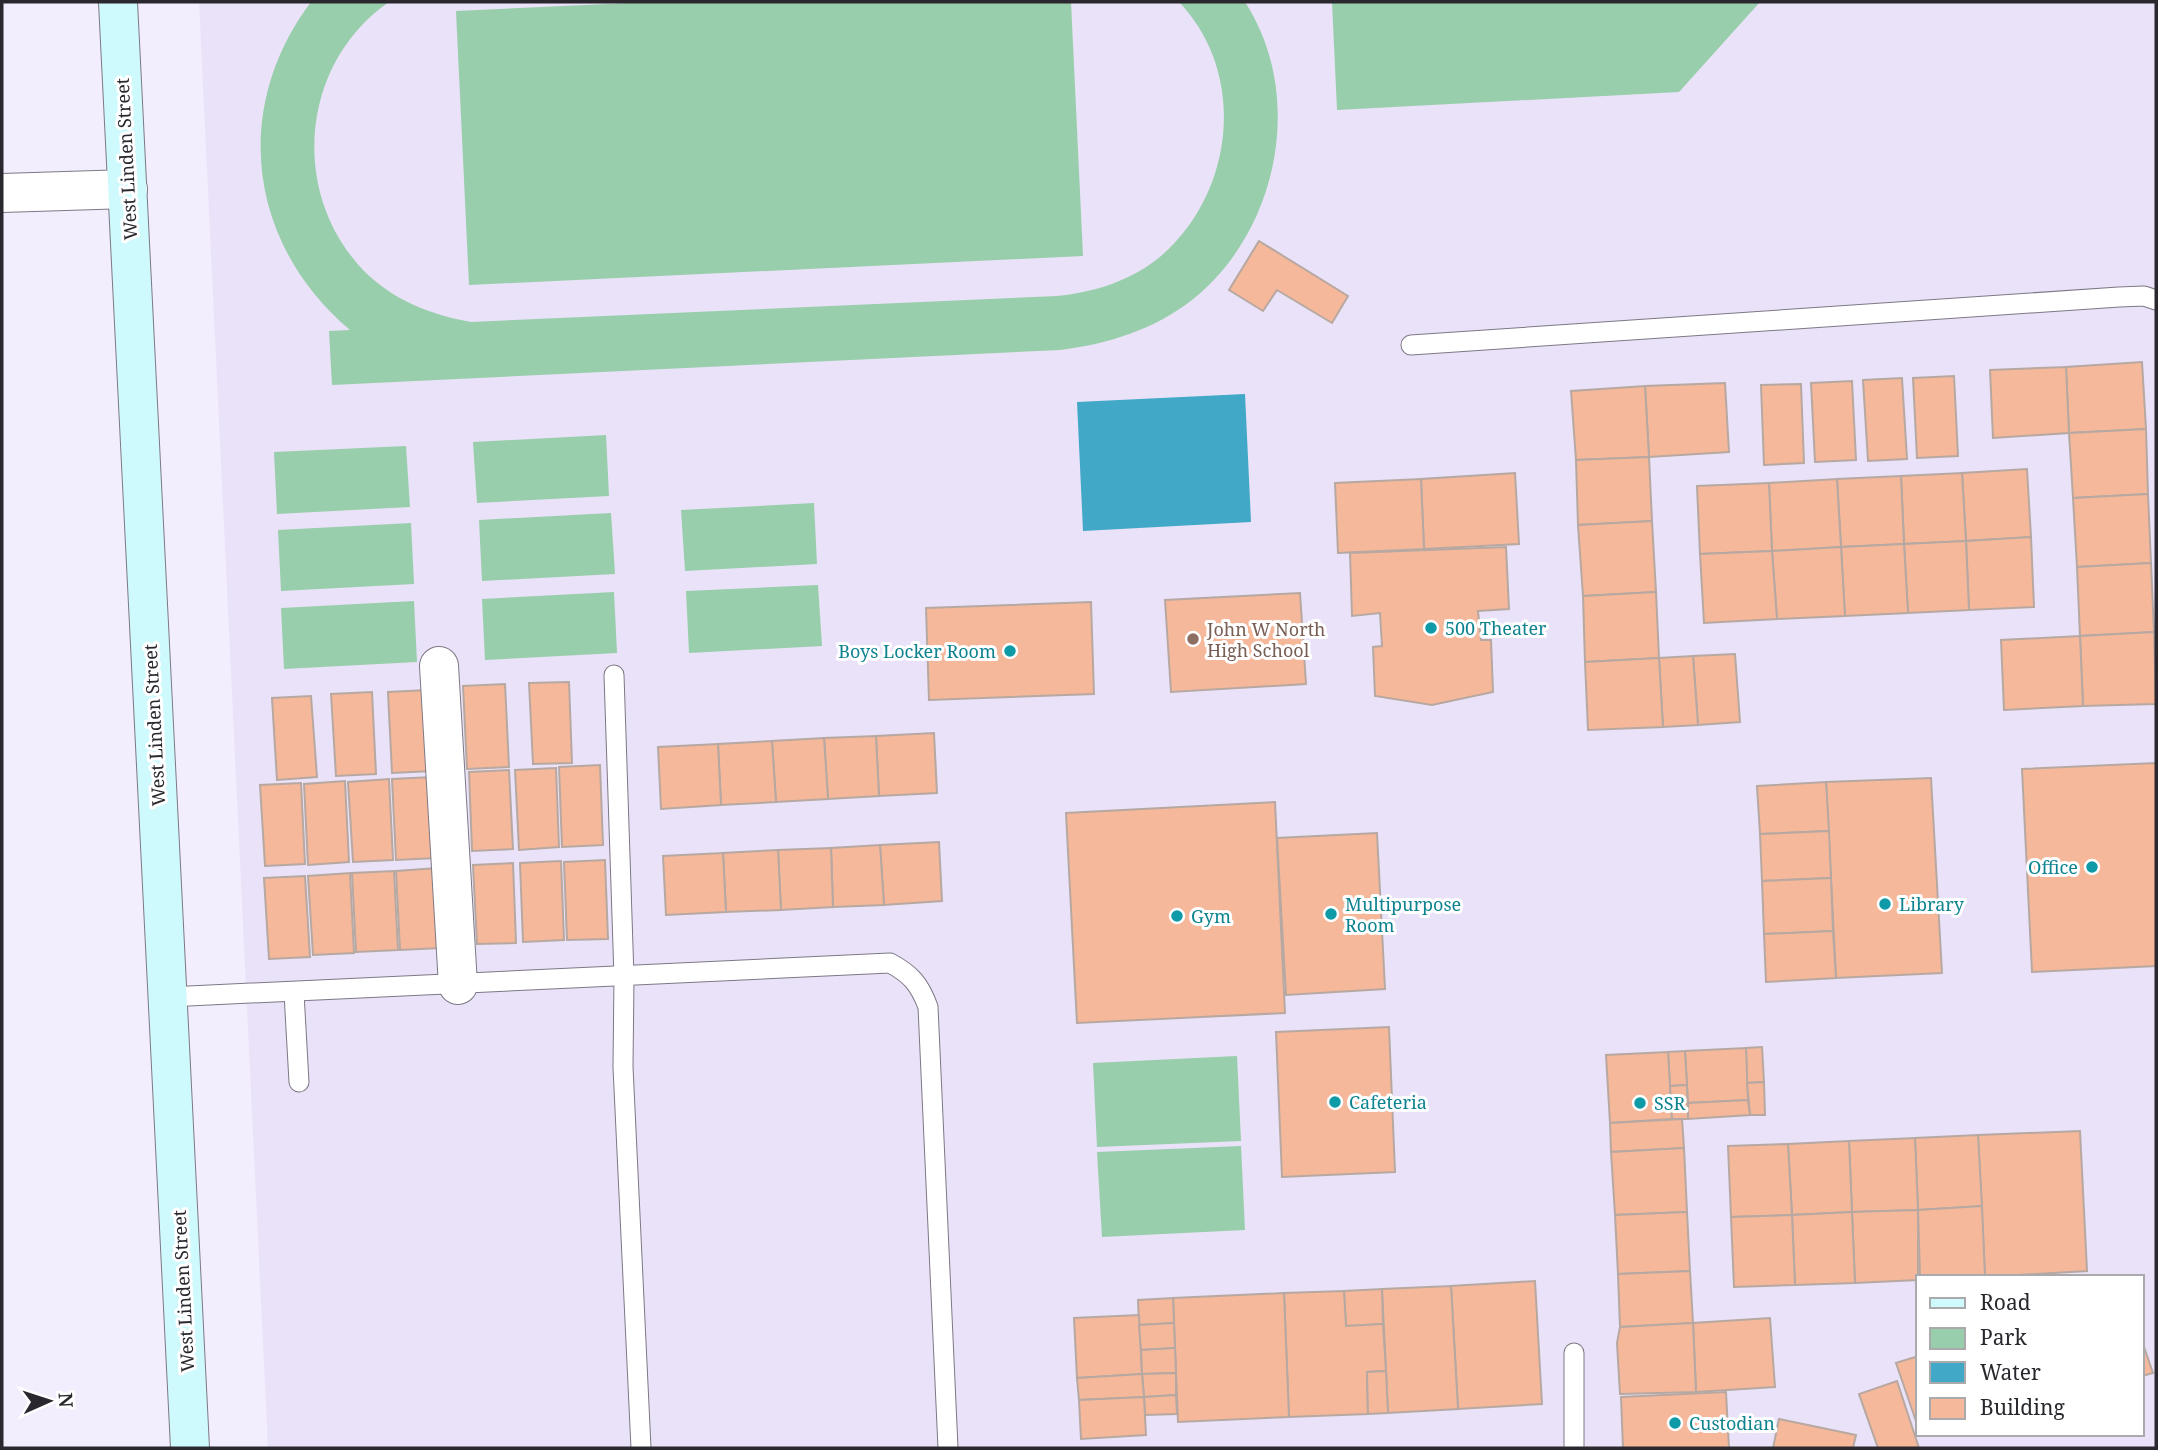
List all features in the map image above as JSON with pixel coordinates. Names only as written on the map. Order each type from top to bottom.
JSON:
[{"type":"main road","name":"West Linden Street","points":[[118,2],[190,1448]]},
{"type":"street","points":[[2,193],[128,189]]},
{"type":"street","points":[[439,666],[458,985]]},
{"type":"lane","points":[[1411,345],[2119,297],[2144,296],[2156,300]]},
{"type":"lane","points":[[614,675],[624,977],[623,1067],[641,1448]]},
{"type":"lane","points":[[167,997],[890,963],[909,974],[922,989],[928,1007],[948,1448]]},
{"type":"lane","points":[[294,993],[299,1082]]},
{"type":"lane","points":[[1574,1353],[1574,1448]]},
{"type":"shaded area","name":"John W North High School","points":[[199,2],[2156,2],[2156,1448],[268,1448]]},
{"type":"green space","points":[[311,2],[389,2],[361,26],[339,55],[324,87],[316,121],[315,157],[320,192],[332,226],[352,257],[376,282],[390,292],[437,314],[471,322],[1057,296],[1085,292],[1125,279],[1161,256],[1186,230],[1204,200],[1217,167],[1223,132],[1223,97],[1216,63],[1201,31],[1179,2],[1245,2],[1264,39],[1275,79],[1278,120],[1274,161],[1263,201],[1245,238],[1221,272],[1192,300],[1162,320],[1095,344],[1060,350],[332,385],[329,331],[350,330],[316,296],[290,257],[272,216],[262,173],[261,130],[269,86],[286,43]]},
{"type":"green space","points":[[652,2],[1071,2],[1083,256],[469,285],[456,11]]},
{"type":"green space","points":[[1332,2],[1760,2],[1679,92],[1337,110]]},
{"type":"green space","points":[[606,435],[609,496],[477,503],[473,442]]},
{"type":"green space","points":[[406,446],[410,507],[277,514],[274,452]]},
{"type":"green space","points":[[814,503],[817,564],[685,571],[681,510]]},
{"type":"green space","points":[[611,513],[615,574],[482,581],[479,520]]},
{"type":"green space","points":[[411,523],[414,584],[281,591],[278,530]]},
{"type":"green space","points":[[818,585],[822,646],[689,653],[686,591]]},
{"type":"green space","points":[[614,592],[617,653],[485,660],[482,599]]},
{"type":"green space","points":[[414,601],[417,662],[284,669],[281,608]]},
{"type":"green space","points":[[1237,1056],[1241,1141],[1097,1147],[1093,1063]]},
{"type":"green space","points":[[1241,1146],[1245,1230],[1102,1237],[1097,1152]]},
{"type":"water","points":[[1245,394],[1251,522],[1083,531],[1077,402]]},
{"type":"building","points":[[1259,241],[1348,296],[1332,323],[1277,290],[1263,311],[1229,290]]},
{"type":"building","points":[[2142,362],[2146,429],[2069,433],[2066,367]]},
{"type":"building","points":[[2066,367],[2069,433],[1993,438],[1990,370]]},
{"type":"building","points":[[1954,376],[1958,456],[1917,458],[1913,378]]},
{"type":"building","points":[[1902,378],[1907,459],[1868,461],[1863,380]]},
{"type":"building","points":[[1852,381],[1856,460],[1815,462],[1811,383]]},
{"type":"building","points":[[1725,383],[1729,452],[1649,457],[1645,386]]},
{"type":"building","points":[[1801,384],[1804,463],[1764,465],[1761,385]]},
{"type":"building","points":[[1645,386],[1649,457],[1576,460],[1571,391]]},
{"type":"building","points":[[2146,429],[2148,494],[2073,498],[2069,433]]},
{"type":"building","points":[[1649,457],[1652,521],[1578,525],[1576,460]]},
{"type":"building","points":[[2027,469],[2031,537],[1966,541],[1962,473]]},
{"type":"building","points":[[1515,473],[1519,544],[1424,549],[1421,479]]},
{"type":"building","points":[[1962,473],[1966,541],[1904,544],[1901,476]]},
{"type":"building","points":[[1901,476],[1904,544],[1841,547],[1837,479]]},
{"type":"building","points":[[1421,479],[1424,549],[1338,553],[1335,483]]},
{"type":"building","points":[[1837,479],[1841,547],[1772,551],[1769,483]]},
{"type":"building","points":[[1769,483],[1772,551],[1700,554],[1697,486]]},
{"type":"building","points":[[2148,494],[2151,563],[2077,567],[2073,498]]},
{"type":"building","points":[[1652,521],[1656,592],[1583,596],[1578,525]]},
{"type":"building","points":[[2031,537],[2034,607],[1969,610],[1966,541]]},
{"type":"building","points":[[1966,541],[1969,610],[1908,613],[1904,544]]},
{"type":"building","points":[[1904,544],[1908,613],[1845,616],[1841,547]]},
{"type":"building","name":"500 Theater","points":[[1506,547],[1509,609],[1478,611],[1481,640],[1491,640],[1493,692],[1432,705],[1375,696],[1373,647],[1382,646],[1380,613],[1352,616],[1350,553]]},
{"type":"building","points":[[1841,547],[1845,616],[1777,619],[1772,551]]},
{"type":"building","points":[[1772,551],[1777,619],[1704,623],[1700,554]]},
{"type":"building","points":[[2151,563],[2154,632],[2080,636],[2077,567]]},
{"type":"building","points":[[1656,592],[1659,658],[1585,662],[1583,596]]},
{"type":"building","points":[[1300,593],[1306,684],[1171,692],[1165,600]]},
{"type":"building","name":"Boys Locker Room","points":[[1091,602],[1094,694],[929,700],[926,608]]},
{"type":"building","points":[[2154,632],[2156,704],[2083,706],[2080,636]]},
{"type":"building","points":[[2080,636],[2083,706],[2004,710],[2001,640]]},
{"type":"building","points":[[1735,654],[1740,722],[1698,725],[1693,656]]},
{"type":"building","points":[[1693,656],[1698,725],[1663,727],[1659,658]]},
{"type":"building","points":[[1659,658],[1663,727],[1588,730],[1585,662]]},
{"type":"building","points":[[569,682],[572,763],[533,764],[529,683]]},
{"type":"building","points":[[505,684],[509,767],[467,769],[463,686]]},
{"type":"building","points":[[427,690],[432,771],[392,773],[388,692]]},
{"type":"building","points":[[372,692],[376,774],[336,776],[331,694]]},
{"type":"building","points":[[311,696],[317,777],[277,780],[272,698]]},
{"type":"building","points":[[934,733],[937,793],[879,796],[876,736]]},
{"type":"building","points":[[876,736],[879,796],[828,799],[824,738]]},
{"type":"building","points":[[824,738],[828,799],[776,802],[772,741]]},
{"type":"building","points":[[772,741],[776,802],[721,805],[718,744]]},
{"type":"building","points":[[718,744],[721,805],[661,809],[658,747]]},
{"type":"building","name":"Office","points":[[2156,763],[2156,966],[2032,972],[2022,769]]},
{"type":"building","points":[[600,765],[603,845],[562,847],[559,767]]},
{"type":"building","points":[[556,768],[559,847],[519,850],[515,770]]},
{"type":"building","points":[[509,770],[513,849],[472,851],[469,772]]},
{"type":"building","points":[[433,777],[437,858],[396,860],[392,779]]},
{"type":"building","name":"Library","points":[[1931,778],[1942,973],[1836,978],[1826,782]]},
{"type":"building","points":[[389,779],[393,860],[353,862],[348,782]]},
{"type":"building","points":[[345,781],[349,862],[308,865],[304,784]]},
{"type":"building","points":[[1826,782],[1829,831],[1760,834],[1757,786]]},
{"type":"building","points":[[301,783],[305,864],[265,866],[260,785]]},
{"type":"building","name":"Gym","points":[[1275,802],[1285,1013],[1077,1023],[1066,813]]},
{"type":"building","points":[[1829,831],[1831,878],[1762,881],[1760,834]]},
{"type":"building","name":"Multipurpose Room","points":[[1377,833],[1385,989],[1286,995],[1277,838]]},
{"type":"building","points":[[939,842],[942,901],[884,905],[880,845]]},
{"type":"building","points":[[880,845],[884,905],[833,907],[831,848]]},
{"type":"building","points":[[831,848],[833,907],[781,910],[778,850]]},
{"type":"building","points":[[778,850],[781,910],[726,912],[723,853]]},
{"type":"building","points":[[723,853],[726,912],[666,915],[663,856]]},
{"type":"building","points":[[605,860],[608,939],[567,940],[564,862]]},
{"type":"building","points":[[561,861],[564,940],[523,942],[520,863]]},
{"type":"building","points":[[513,863],[516,943],[477,944],[473,865]]},
{"type":"building","points":[[437,868],[441,948],[400,950],[396,871]]},
{"type":"building","points":[[394,871],[398,950],[356,952],[352,873]]},
{"type":"building","points":[[350,873],[354,953],[313,955],[308,876]]},
{"type":"building","points":[[305,876],[310,957],[269,959],[264,878]]},
{"type":"building","points":[[1831,878],[1833,931],[1764,934],[1762,881]]},
{"type":"building","points":[[1833,931],[1836,978],[1766,982],[1764,934]]},
{"type":"building","name":"Cafeteria","points":[[1389,1027],[1395,1172],[1282,1177],[1276,1032]]},
{"type":"building","points":[[1762,1047],[1764,1082],[1747,1083],[1746,1048]]},
{"type":"building","points":[[1746,1048],[1748,1100],[1688,1103],[1685,1051]]},
{"type":"building","points":[[1685,1051],[1687,1085],[1670,1086],[1668,1052]]},
{"type":"building","name":"SSR","points":[[1668,1052],[1672,1119],[1610,1123],[1606,1055]]},
{"type":"building","points":[[1764,1082],[1765,1115],[1750,1115],[1747,1083]]},
{"type":"building","points":[[1687,1085],[1688,1119],[1672,1119],[1670,1086]]},
{"type":"building","points":[[1748,1100],[1750,1115],[1688,1119],[1688,1103]]},
{"type":"building","points":[[1682,1119],[1684,1148],[1611,1152],[1610,1123]]},
{"type":"building","points":[[2080,1131],[2087,1271],[1985,1275],[1978,1135]]},
{"type":"building","points":[[1978,1135],[1982,1206],[1918,1210],[1915,1138]]},
{"type":"building","points":[[1915,1138],[1918,1210],[1852,1212],[1849,1141]]},
{"type":"building","points":[[1849,1141],[1852,1212],[1792,1215],[1788,1144]]},
{"type":"building","points":[[1788,1144],[1792,1215],[1731,1217],[1728,1146]]},
{"type":"building","points":[[1684,1148],[1687,1212],[1615,1215],[1611,1152]]},
{"type":"building","points":[[1982,1206],[1985,1275],[1920,1275],[1918,1210]]},
{"type":"building","points":[[1918,1210],[1916,1280],[1855,1283],[1852,1212]]},
{"type":"building","points":[[1687,1212],[1690,1271],[1618,1274],[1615,1215]]},
{"type":"building","points":[[1852,1212],[1855,1283],[1795,1285],[1792,1215]]},
{"type":"building","points":[[1792,1215],[1795,1285],[1734,1287],[1731,1217]]},
{"type":"building","points":[[1690,1271],[1693,1323],[1620,1327],[1618,1274]]},
{"type":"building","points":[[1535,1281],[1542,1404],[1458,1409],[1451,1286]]},
{"type":"building","points":[[1451,1286],[1458,1409],[1388,1413],[1382,1289]]},
{"type":"building","points":[[1382,1289],[1383,1324],[1346,1326],[1344,1291]]},
{"type":"building","points":[[1344,1291],[1346,1326],[1383,1324],[1386,1371],[1367,1372],[1368,1414],[1289,1417],[1284,1293]]},
{"type":"building","points":[[1284,1293],[1289,1417],[1178,1422],[1173,1298]]},
{"type":"building","points":[[1173,1298],[1174,1323],[1139,1325],[1138,1300]]},
{"type":"building","points":[[1139,1315],[1142,1374],[1077,1378],[1074,1318]]},
{"type":"building","points":[[1770,1318],[1775,1387],[1696,1392],[1693,1323]]},
{"type":"building","points":[[1174,1323],[1175,1348],[1141,1350],[1139,1325]]},
{"type":"building","points":[[1693,1323],[1696,1392],[1620,1394],[1617,1343],[1620,1327]]},
{"type":"building","points":[[2144,1347],[2153,1373],[2144,1375]]},
{"type":"building","points":[[1175,1348],[1176,1373],[1142,1374],[1141,1350]]},
{"type":"building","points":[[1916,1357],[1916,1421],[1896,1363]]},
{"type":"building","points":[[1386,1371],[1388,1413],[1368,1414],[1367,1372]]},
{"type":"building","points":[[1176,1373],[1176,1395],[1144,1397],[1142,1374]]},
{"type":"building","points":[[1142,1374],[1144,1397],[1079,1400],[1077,1378]]},
{"type":"building","points":[[1897,1381],[1919,1448],[1878,1448],[1859,1394]]},
{"type":"building","name":"Custodian","points":[[1726,1392],[1729,1448],[1623,1448],[1621,1397]]},
{"type":"building","points":[[1176,1395],[1177,1414],[1145,1415],[1144,1397]]},
{"type":"building","points":[[1144,1397],[1146,1435],[1081,1439],[1079,1400]]},
{"type":"building","points":[[1779,1419],[1856,1435],[1853,1448],[1773,1448]]},
{"type":"place","name":"500 Theater","points":[[1431,628]]},
{"type":"place","name":"John W North High School","points":[[1193,639]]},
{"type":"place","name":"Boys Locker Room","points":[[1010,651]]},
{"type":"place","name":"Office","points":[[2092,867]]},
{"type":"place","name":"Library","points":[[1885,904]]},
{"type":"place","name":"Multipurpose Room","points":[[1331,914]]},
{"type":"place","name":"Gym","points":[[1177,916]]},
{"type":"place","name":"Cafeteria","points":[[1335,1102]]},
{"type":"place","name":"SSR","points":[[1640,1103]]},
{"type":"place","name":"Custodian","points":[[1675,1423]]}]
